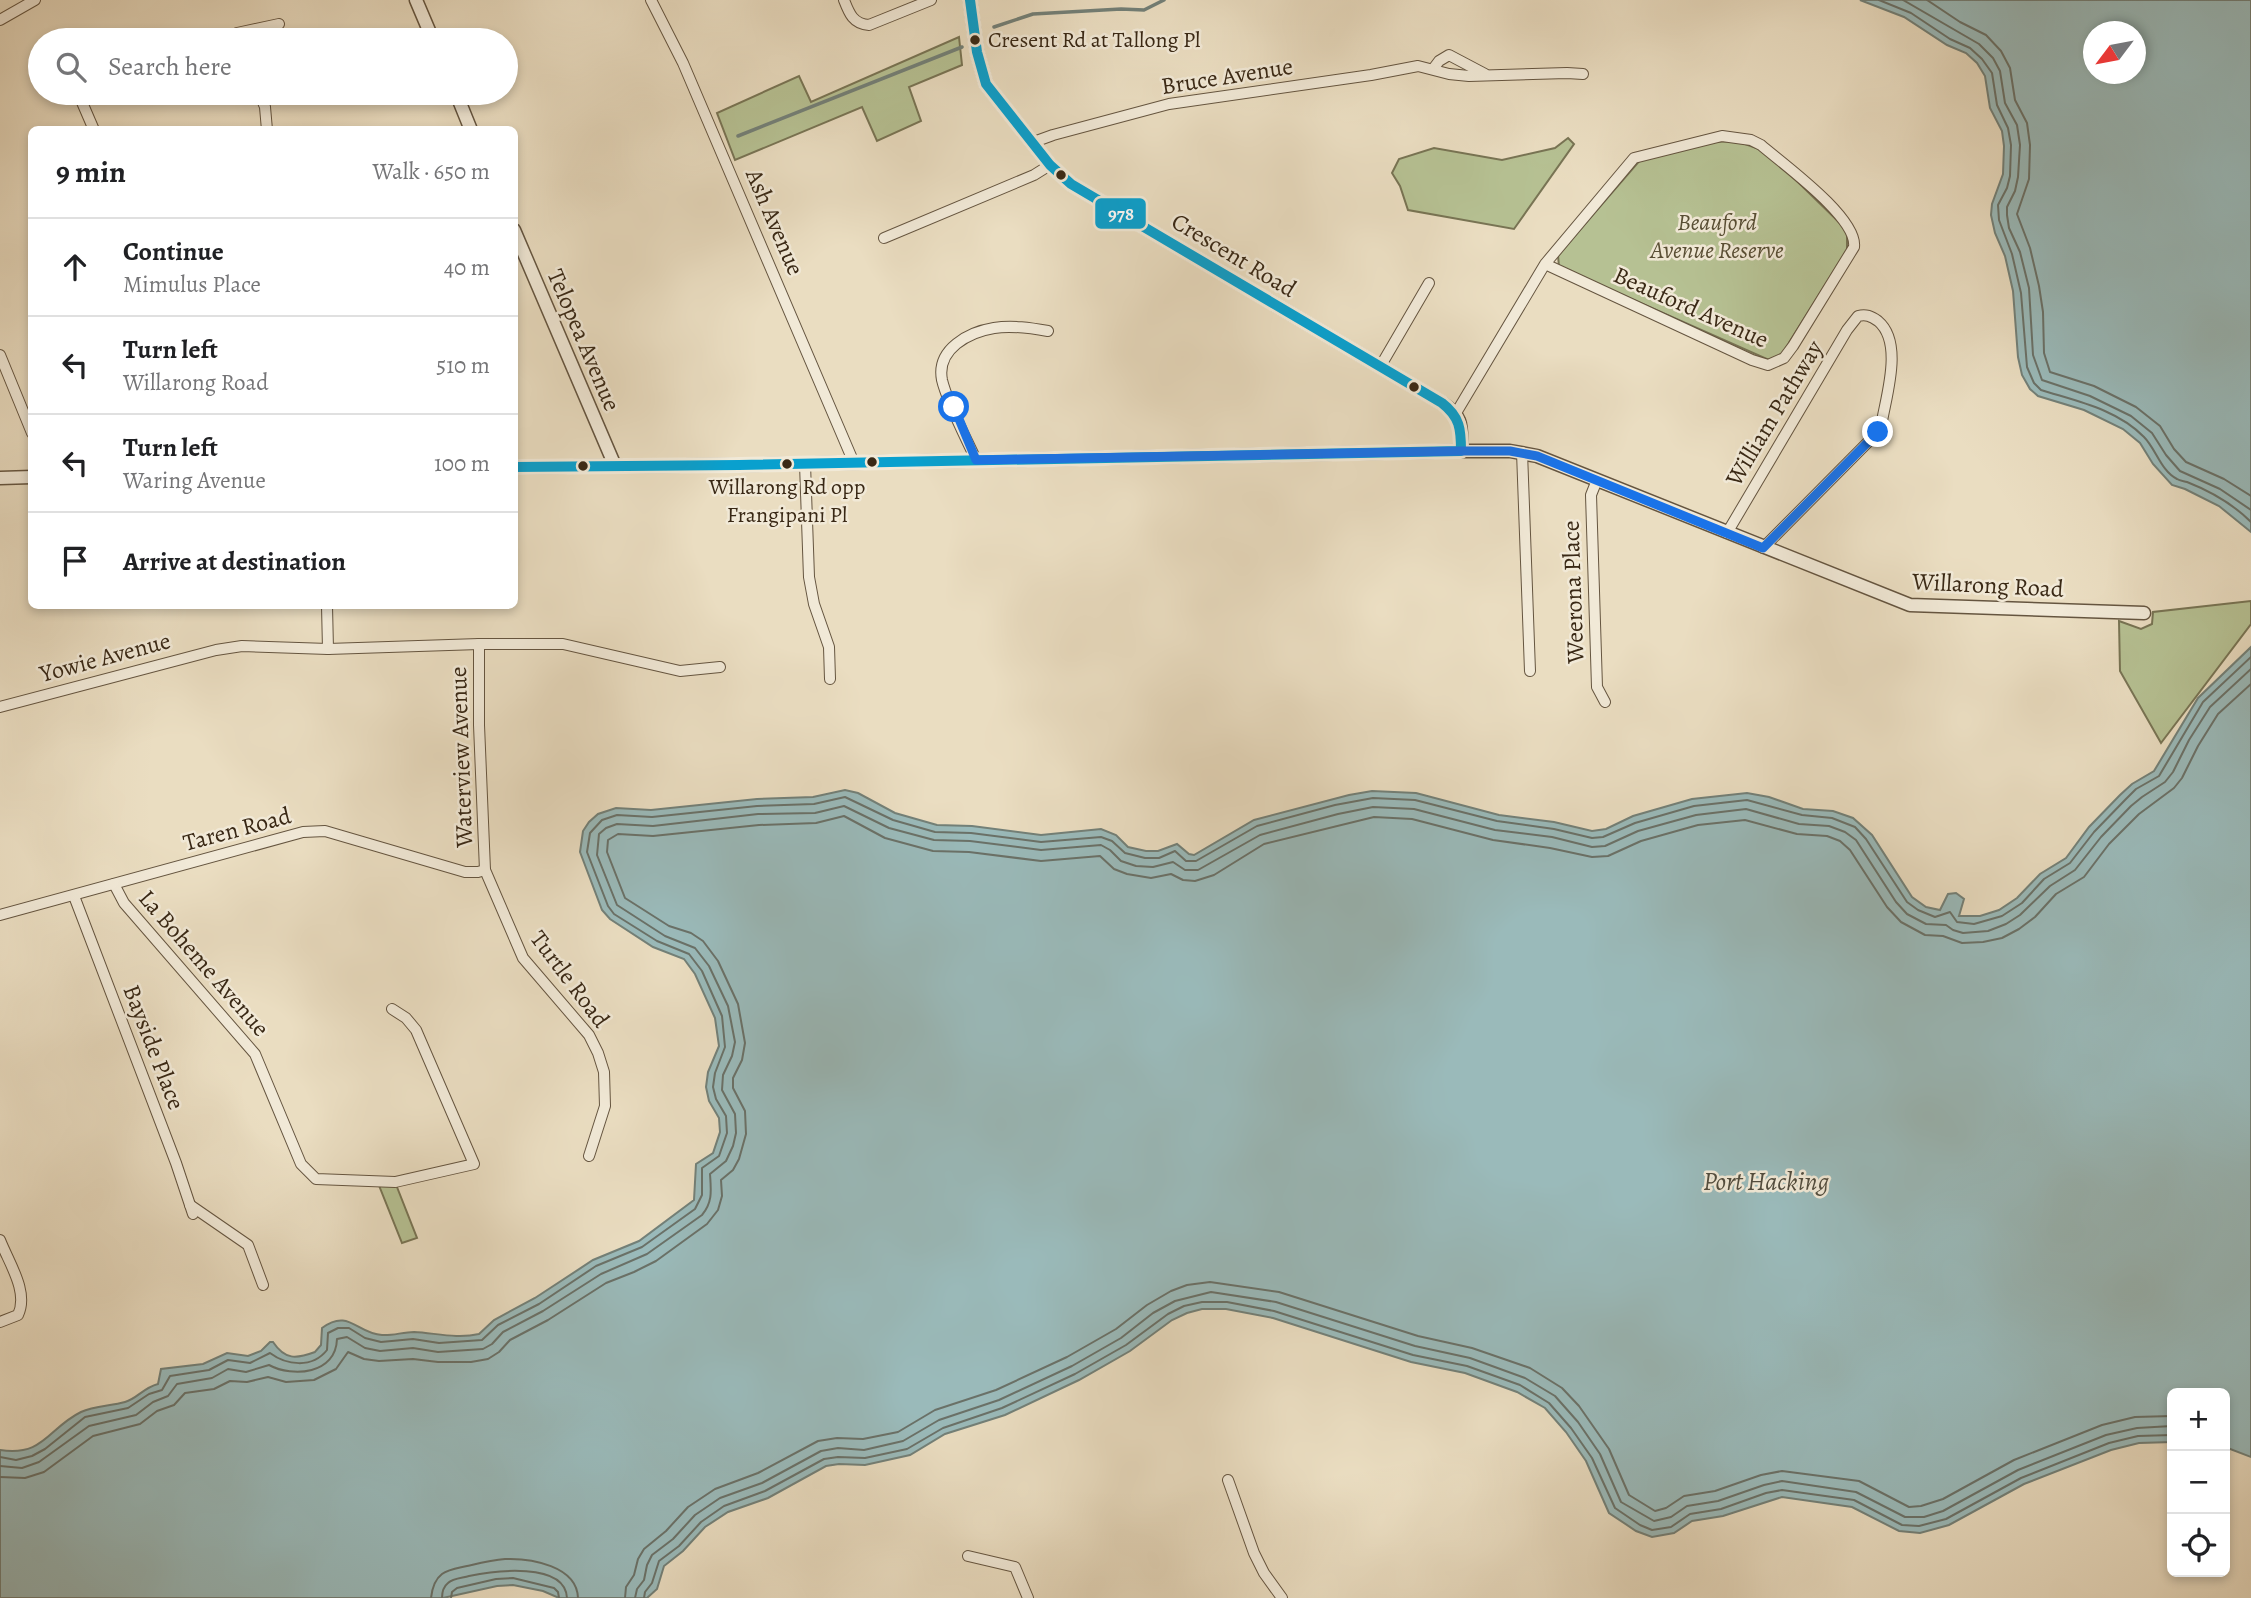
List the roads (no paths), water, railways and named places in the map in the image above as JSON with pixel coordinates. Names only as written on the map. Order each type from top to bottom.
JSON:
[{"type":"street","points":[[0,20],[35,0]]},
{"type":"street","points":[[416,0],[428,28]]},
{"type":"street","name":"Ash Avenue","points":[[651,0],[689,75],[854,463]]},
{"type":"street","points":[[844,0],[855,21],[861,25],[869,25],[932,0]]},
{"type":"street","name":"Crescent Road","points":[[970,0],[982,76],[1031,143],[1071,184],[1456,413]]},
{"type":"street","points":[[260,28],[279,24]]},
{"type":"street","name":"Bruce Avenue","points":[[1433,69],[1449,55],[1489,75]]},
{"type":"street","name":"Bruce Avenue","points":[[1031,143],[1169,104],[1418,66],[1449,74],[1583,75]]},
{"type":"street","points":[[83,105],[92,126]]},
{"type":"street","points":[[264,105],[267,126]]},
{"type":"street","points":[[461,105],[469,126]]},
{"type":"street","name":"Beauford Avenue","points":[[1456,413],[1545,264],[1634,158],[1722,136],[1751,140],[1813,188],[1841,216],[1855,239],[1854,247],[1793,346],[1784,358],[1769,365],[1752,360],[1545,264]]},
{"type":"street","points":[[884,238],[1034,175],[1050,165]]},
{"type":"street","name":"Telopea Avenue","points":[[518,239],[615,466]]},
{"type":"street","points":[[1380,367],[1429,283]]},
{"type":"street","name":"William Pathway","points":[[1727,533],[1858,316],[1866,314],[1883,326],[1892,343],[1882,421],[1870,442],[1763,548]]},
{"type":"street","points":[[976,460],[942,379],[944,359],[953,345],[995,328],[1018,327],[1048,331]]},
{"type":"street","points":[[0,355],[28,423]]},
{"type":"street","points":[[1456,413],[1461,426],[1461,451]]},
{"type":"street","points":[[1522,452],[1530,671]]},
{"type":"street","name":"Willarong Road","points":[[518,467],[1522,452],[1910,605],[2144,613]]},
{"type":"street","points":[[805,464],[809,577],[814,604],[829,647],[830,679]]},
{"type":"street","points":[[0,478],[28,477]]},
{"type":"street","name":"Weerona Place","points":[[1597,480],[1591,495],[1592,578],[1597,687],[1605,702]]},
{"type":"street","points":[[327,609],[328,649]]},
{"type":"street","name":"Yowie Avenue","points":[[0,707],[229,647],[328,649],[479,644],[574,646],[680,671],[720,667]]},
{"type":"street","name":"Waterview Avenue","points":[[479,644],[479,725],[485,870]]},
{"type":"street","name":"Taren Road","points":[[0,915],[303,832],[325,831],[465,872],[485,870]]},
{"type":"street","name":"Turtle Road","points":[[485,870],[523,958],[583,1027],[598,1053],[604,1072],[605,1106],[589,1156]]},
{"type":"street","name":"La Boheme Avenue","points":[[114,884],[124,903],[255,1054],[300,1164],[316,1179],[395,1182],[474,1164],[415,1030],[406,1017],[392,1009]]},
{"type":"street","name":"Bayside Place","points":[[74,896],[191,1209],[248,1245],[263,1285]]},
{"type":"street","points":[[0,1240],[22,1296],[22,1307],[18,1315],[0,1322]]},
{"type":"street","points":[[1228,1480],[1254,1553],[1282,1598]]},
{"type":"street","points":[[968,1556],[1015,1567],[1028,1598]]},
{"type":"water","points":[[1860,0],[2251,0],[2251,532],[2219,506],[2172,485],[2153,464],[2140,443],[2123,429],[2084,410],[2038,396],[2030,389],[2022,375],[2018,357],[2013,291],[1991,215],[1992,204],[2003,174],[2002,131],[1990,108],[1985,76],[1977,63],[1966,53],[1947,45],[1904,17]]},
{"type":"water","name":"Port Hacking","points":[[2251,647],[2251,1457],[2230,1449],[2230,1388],[2167,1388],[2167,1442],[2139,1443],[2111,1450],[2024,1484],[1949,1525],[1920,1533],[1899,1531],[1852,1507],[1782,1497],[1723,1516],[1692,1521],[1674,1533],[1652,1537],[1636,1531],[1609,1513],[1586,1461],[1566,1432],[1545,1408],[1517,1392],[1465,1373],[1411,1362],[1273,1318],[1226,1309],[1202,1309],[1172,1320],[1130,1351],[1079,1380],[1005,1415],[945,1434],[910,1455],[865,1465],[826,1466],[768,1498],[728,1512],[705,1527],[683,1551],[664,1566],[657,1589],[647,1598],[559,1598],[543,1591],[513,1585],[443,1598],[0,1598],[0,1450],[27,1449],[45,1440],[81,1412],[130,1400],[158,1384],[161,1369],[203,1364],[227,1353],[248,1356],[261,1351],[270,1342],[291,1356],[315,1352],[321,1345],[322,1328],[339,1321],[346,1321],[373,1334],[382,1335],[414,1332],[454,1336],[479,1334],[494,1320],[535,1298],[593,1260],[639,1241],[694,1200],[696,1164],[713,1153],[720,1132],[719,1118],[709,1101],[706,1087],[708,1072],[719,1046],[715,1018],[695,974],[684,959],[653,947],[610,919],[602,910],[580,852],[583,831],[598,814],[616,808],[651,810],[757,799],[813,797],[845,790],[858,793],[895,813],[937,825],[972,826],[1041,835],[1101,829],[1116,835],[1128,847],[1158,851],[1177,844],[1194,855],[1254,820],[1372,791],[1416,793],[1499,815],[1554,822],[1592,831],[1606,829],[1633,816],[1692,799],[1747,793],[1769,797],[1803,809],[1833,811],[1853,818],[1872,835],[1912,897],[1926,907],[1940,910],[1948,894],[1956,893],[1964,899],[1959,916],[1980,916],[1999,910],[2017,898],[2040,874],[2066,858],[2089,827],[2120,795],[2154,771],[2198,698]]},
{"type":"waterway","points":[[994,27],[1033,14],[1144,10],[1164,0]]},
{"type":"waterway","points":[[738,136],[962,47]]},
{"type":"place","name":"Cresent Rd at Tallong Pl","points":[[975,40]]},
{"type":"place","name":"Willarong Rd opp Frangipani Pl","points":[[787,464]]},
{"type":"park label","name":"Beauford Avenue Reserve","points":[[1717,236]]}]
